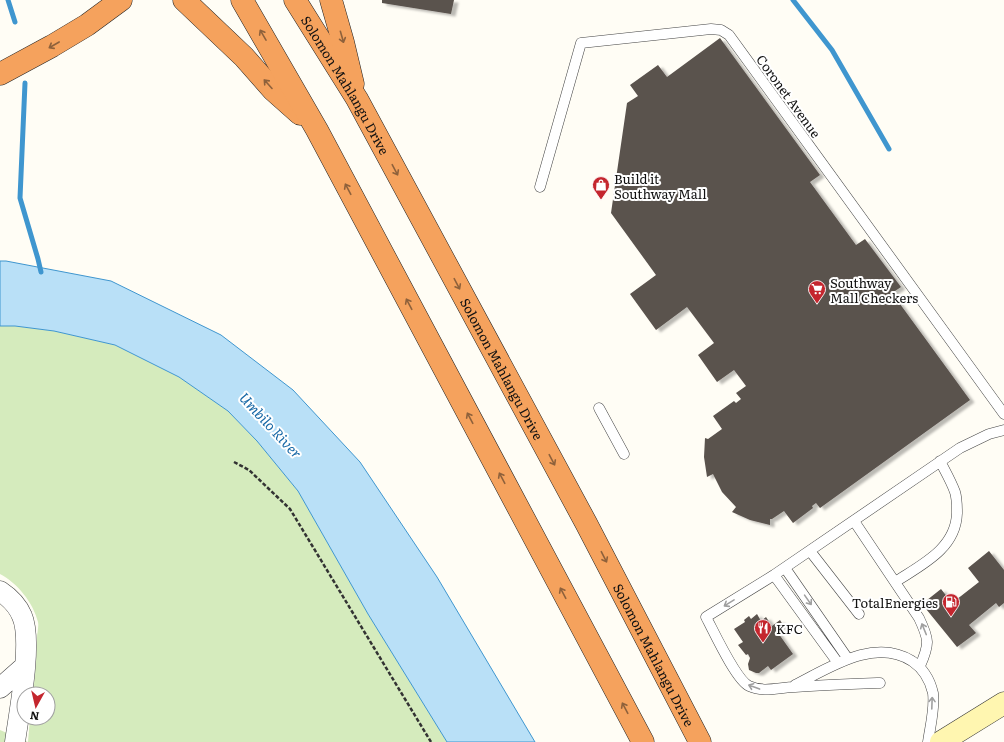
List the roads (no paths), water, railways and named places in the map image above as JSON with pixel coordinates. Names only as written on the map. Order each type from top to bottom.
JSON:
[{"type":"highway","points":[[0,74],[88,25],[121,0]]},
{"type":"highway","points":[[184,0],[244,57],[273,90],[317,130]]},
{"type":"highway","points":[[242,0],[317,130],[643,742]]},
{"type":"highway","name":"Solomon Mahlangu Drive","points":[[295,0],[311,28],[357,99],[586,522],[700,742]]},
{"type":"highway","points":[[331,0],[344,42],[357,99]]},
{"type":"street","points":[[0,591],[9,597],[22,616],[26,633],[25,666],[15,737]]},
{"type":"street","points":[[0,688],[25,666]]},
{"type":"street","points":[[941,742],[1004,703]]},
{"type":"street","points":[[0,721],[15,737]]},
{"type":"lane","name":"Coronet Avenue","points":[[540,188],[581,43],[711,29],[721,30],[729,35],[1004,414]]},
{"type":"lane","points":[[599,408],[624,454]]},
{"type":"lane","points":[[880,683],[792,687],[774,690],[760,689],[749,686],[740,677],[706,617],[774,576],[960,448],[989,434],[1004,430]]},
{"type":"lane","points":[[895,582],[934,557],[947,544],[954,532],[957,519],[956,493],[940,461]]},
{"type":"lane","points":[[854,521],[919,618],[926,632],[928,644],[920,666]]},
{"type":"lane","points":[[810,551],[859,614]]},
{"type":"lane","points":[[786,568],[848,659]]},
{"type":"lane","points":[[774,576],[838,663]]},
{"type":"lane","points":[[792,687],[848,659],[870,653],[886,653],[904,656],[920,666],[928,678],[933,694],[928,742]]},
{"type":"water","name":"Umbilo River","points":[[0,261],[111,281],[221,335],[293,390],[360,462],[437,577],[535,742],[447,742],[368,614],[298,491],[257,441],[228,411],[179,377],[115,345],[54,331],[15,326],[0,326]]},
{"type":"waterway","points":[[8,0],[15,22]]},
{"type":"waterway","points":[[793,0],[832,50],[889,149]]},
{"type":"waterway","points":[[25,83],[20,198],[41,272]]},
{"type":"place","name":"Build it Southway Mall","points":[[601,200]]},
{"type":"place","name":"Southway Mall Checkers","points":[[817,304]]},
{"type":"place","name":"TotalEnergies","points":[[951,617]]},
{"type":"place","name":"KFC","points":[[763,643]]}]
